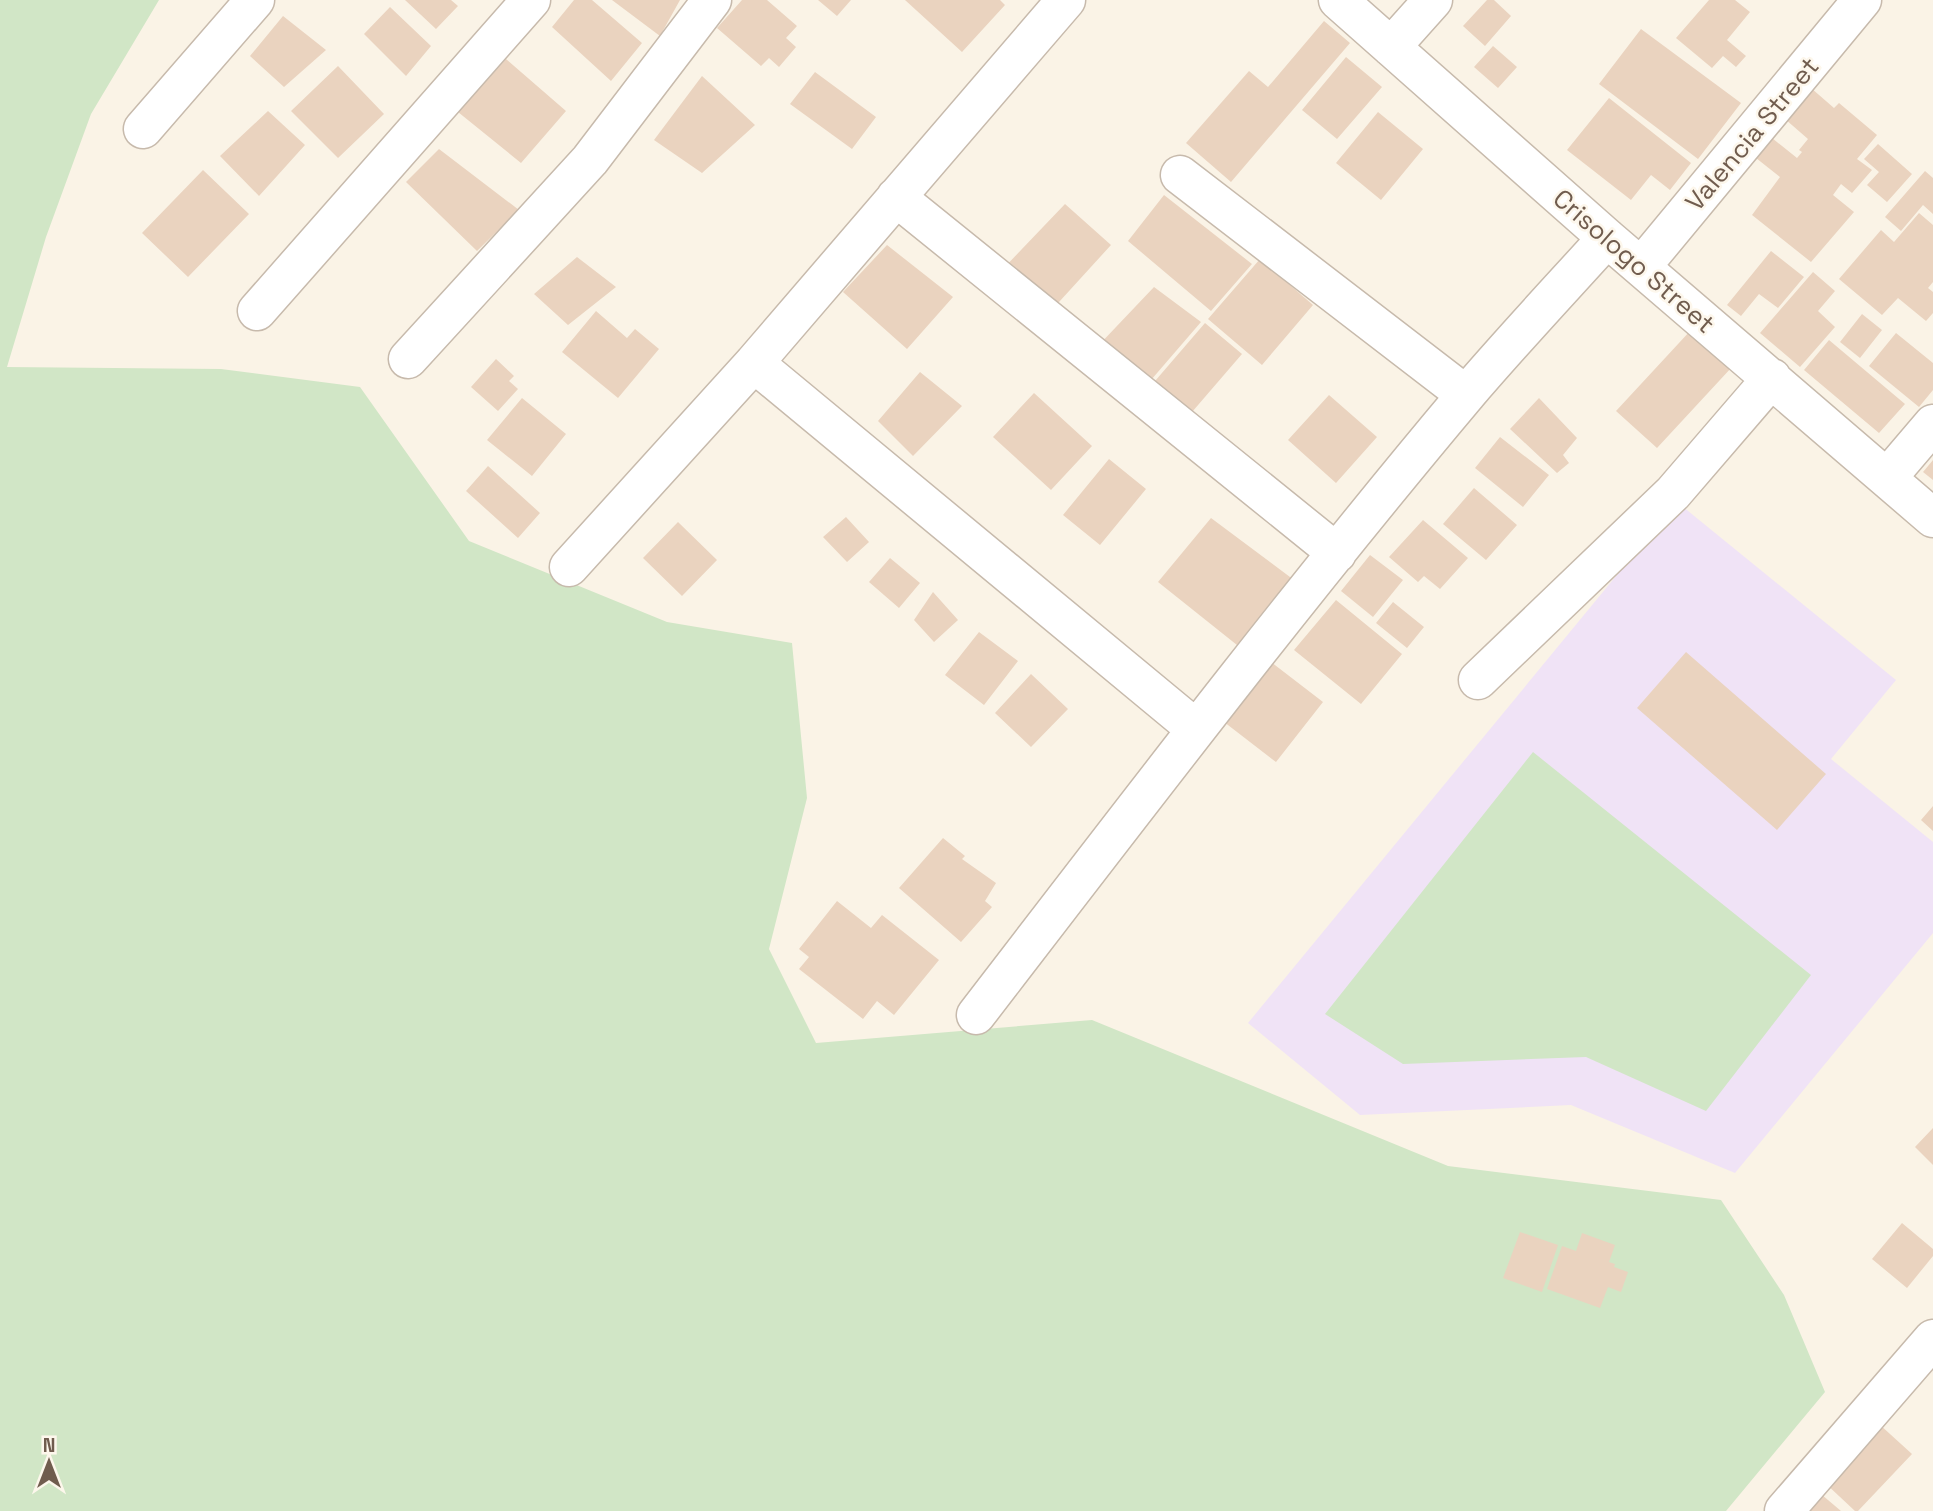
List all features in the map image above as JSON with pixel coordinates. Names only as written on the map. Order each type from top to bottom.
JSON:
[{"type":"street","points":[[143,129],[255,0]]},
{"type":"street","points":[[257,311],[531,0]]},
{"type":"street","points":[[408,359],[590,160],[712,0]]},
{"type":"street","points":[[569,567],[754,363],[1066,0]]},
{"type":"street","name":"Crisologo Street","points":[[1338,0],[1606,238],[1933,519]]},
{"type":"street","points":[[1391,47],[1433,0]]},
{"type":"street","name":"Valencia Street","points":[[1642,267],[1862,0]]},
{"type":"street","points":[[1180,175],[1466,395]]},
{"type":"street","points":[[896,197],[1337,554]]},
{"type":"street","points":[[976,1015],[1196,729],[1337,554],[1466,395],[1606,238]]},
{"type":"street","points":[[754,363],[1196,729]]},
{"type":"street","points":[[1478,680],[1673,493],[1772,379]]},
{"type":"street","points":[[1887,478],[1933,424]]},
{"type":"street","points":[[1784,1511],[1933,1339]]},
{"type":"shaded area","points":[[1677,502],[1896,680],[1831,759],[1933,842],[1933,933],[1735,1173],[1571,1105],[1360,1115],[1248,1023]]},
{"type":"green space","points":[[0,0],[159,0],[91,114],[46,237],[7,367],[221,369],[360,387],[469,541],[667,622],[792,643],[807,798],[769,949],[816,1043],[1092,1020],[1448,1166],[1721,1200],[1784,1295],[1825,1392],[1726,1511],[0,1511]]},
{"type":"green space","points":[[1533,752],[1811,975],[1706,1111],[1586,1057],[1403,1064],[1325,1014]]},
{"type":"building","points":[[405,0],[451,0],[458,6],[436,29]]},
{"type":"building","points":[[574,0],[592,0],[642,43],[611,81],[552,27]]},
{"type":"building","points":[[612,0],[680,0],[660,36]]},
{"type":"building","points":[[742,0],[767,0],[797,26],[786,38],[796,47],[779,67],[769,58],[761,66],[717,28]]},
{"type":"building","points":[[818,0],[851,0],[837,16]]},
{"type":"building","points":[[905,0],[1000,0],[1005,5],[962,52]]},
{"type":"building","points":[[1487,0],[1494,0],[1511,16],[1485,46],[1463,26]]},
{"type":"building","points":[[1709,0],[1735,0],[1750,12],[1727,40],[1746,56],[1736,67],[1723,56],[1712,68],[1676,38]]},
{"type":"building","points":[[390,7],[431,46],[406,76],[364,34]]},
{"type":"building","points":[[283,16],[326,50],[284,87],[250,56]]},
{"type":"building","points":[[1324,21],[1350,43],[1231,182],[1186,143],[1249,71],[1268,87]]},
{"type":"building","points":[[1641,29],[1741,103],[1698,159],[1599,84]]},
{"type":"building","points":[[1493,46],[1517,67],[1498,88],[1474,67]]},
{"type":"building","points":[[1346,57],[1382,87],[1337,139],[1302,110]]},
{"type":"building","points":[[506,59],[566,111],[521,163],[458,112]]},
{"type":"building","points":[[338,66],[384,114],[338,158],[291,111]]},
{"type":"building","points":[[815,72],[876,117],[852,149],[790,104]]},
{"type":"building","points":[[702,76],[755,125],[702,173],[654,140]]},
{"type":"building","points":[[1811,88],[1834,108],[1839,103],[1877,135],[1857,159],[1872,170],[1852,193],[1841,184],[1833,195],[1854,212],[1811,262],[1752,215],[1780,177],[1756,158],[1772,138],[1797,158],[1802,152],[1799,150],[1808,139],[1785,119]]},
{"type":"building","points":[[1609,98],[1691,163],[1670,190],[1651,175],[1631,200],[1567,150]]},
{"type":"building","points":[[268,111],[305,145],[259,196],[220,156]]},
{"type":"building","points":[[1378,112],[1423,149],[1381,200],[1336,163]]},
{"type":"building","points":[[1878,144],[1912,174],[1887,202],[1867,185],[1879,172],[1864,159]]},
{"type":"building","points":[[439,149],[519,210],[477,251],[406,182]]},
{"type":"building","points":[[203,170],[249,214],[188,277],[142,233]]},
{"type":"building","points":[[1925,171],[1933,178],[1933,214],[1923,205],[1901,231],[1885,217]]},
{"type":"building","points":[[1164,195],[1252,264],[1211,311],[1128,241]]},
{"type":"building","points":[[1065,204],[1111,245],[1049,313],[1000,272]]},
{"type":"building","points":[[1919,213],[1933,225],[1933,282],[1928,288],[1933,292],[1933,313],[1926,321],[1898,298],[1882,315],[1839,279],[1881,230],[1894,242]]},
{"type":"building","points":[[887,245],[953,297],[907,349],[843,292]]},
{"type":"building","points":[[1771,251],[1804,277],[1778,308],[1759,294],[1741,316],[1727,305]]},
{"type":"building","points":[[577,257],[616,287],[568,325],[534,294]]},
{"type":"building","points":[[1260,259],[1313,305],[1262,365],[1208,319]]},
{"type":"building","points":[[1813,272],[1835,291],[1818,311],[1835,327],[1800,367],[1760,333]]},
{"type":"building","points":[[1154,287],[1201,322],[1145,387],[1097,347]]},
{"type":"building","points":[[596,311],[627,338],[635,329],[659,349],[618,398],[562,352]]},
{"type":"building","points":[[1862,314],[1882,330],[1860,358],[1840,342]]},
{"type":"building","points":[[1205,323],[1242,354],[1186,419],[1149,388]]},
{"type":"building","points":[[1691,330],[1732,367],[1657,448],[1616,411]]},
{"type":"building","points":[[1896,333],[1933,363],[1933,390],[1919,407],[1869,366]]},
{"type":"building","points":[[1829,340],[1905,404],[1879,433],[1804,370]]},
{"type":"building","points":[[496,359],[514,376],[509,381],[518,389],[498,411],[471,387]]},
{"type":"building","points":[[920,372],[962,406],[913,456],[878,421]]},
{"type":"building","points":[[1034,393],[1092,446],[1051,490],[993,437]]},
{"type":"building","points":[[1329,395],[1377,437],[1336,483],[1288,440]]},
{"type":"building","points":[[522,398],[566,434],[532,476],[487,440]]},
{"type":"building","points":[[1539,398],[1577,438],[1563,455],[1569,463],[1557,473],[1510,429]]},
{"type":"building","points":[[1500,437],[1549,475],[1523,507],[1475,468]]},
{"type":"building","points":[[1109,459],[1146,489],[1100,545],[1063,515]]},
{"type":"building","points":[[1933,460],[1933,480],[1923,472]]},
{"type":"building","points":[[488,466],[540,513],[518,538],[466,491]]},
{"type":"building","points":[[1474,488],[1517,525],[1486,560],[1443,524]]},
{"type":"building","points":[[846,517],[869,542],[847,562],[823,537]]},
{"type":"building","points":[[1211,518],[1298,583],[1242,649],[1158,582]]},
{"type":"building","points":[[1423,520],[1468,558],[1440,589],[1424,576],[1418,582],[1389,557]]},
{"type":"building","points":[[678,522],[717,560],[682,596],[643,558]]},
{"type":"building","points":[[1370,555],[1403,580],[1373,617],[1341,591]]},
{"type":"building","points":[[890,558],[920,583],[899,608],[869,582]]},
{"type":"building","points":[[933,592],[958,620],[934,642],[914,620]]},
{"type":"building","points":[[1336,600],[1402,654],[1361,704],[1294,650]]},
{"type":"building","points":[[1393,602],[1424,627],[1407,648],[1376,623]]},
{"type":"building","points":[[979,632],[1018,661],[984,705],[945,675]]},
{"type":"building","points":[[1686,652],[1826,774],[1777,830],[1637,708]]},
{"type":"building","points":[[1262,655],[1323,702],[1276,762],[1215,715]]},
{"type":"building","points":[[1031,674],[1068,709],[1031,747],[995,713]]},
{"type":"building","points":[[1933,806],[1933,831],[1921,820]]},
{"type":"building","points":[[943,838],[965,856],[962,859],[996,883],[985,901],[992,907],[961,942],[899,888]]},
{"type":"building","points":[[837,901],[871,928],[882,915],[939,960],[894,1015],[877,1001],[863,1019],[799,969],[809,957],[799,949]]},
{"type":"building","points":[[1933,1128],[1933,1165],[1915,1147]]},
{"type":"building","points":[[1902,1223],[1933,1249],[1933,1256],[1907,1288],[1872,1259]]},
{"type":"building","points":[[1520,1232],[1558,1245],[1542,1292],[1503,1278]]},
{"type":"building","points":[[1582,1233],[1615,1245],[1609,1262],[1628,1272],[1621,1292],[1608,1287],[1600,1308],[1547,1289],[1562,1246],[1576,1251]]},
{"type":"building","points":[[1879,1424],[1912,1454],[1858,1511],[1855,1511],[1824,1482]]},
{"type":"building","points":[[1815,1489],[1841,1511],[1796,1511]]}]
